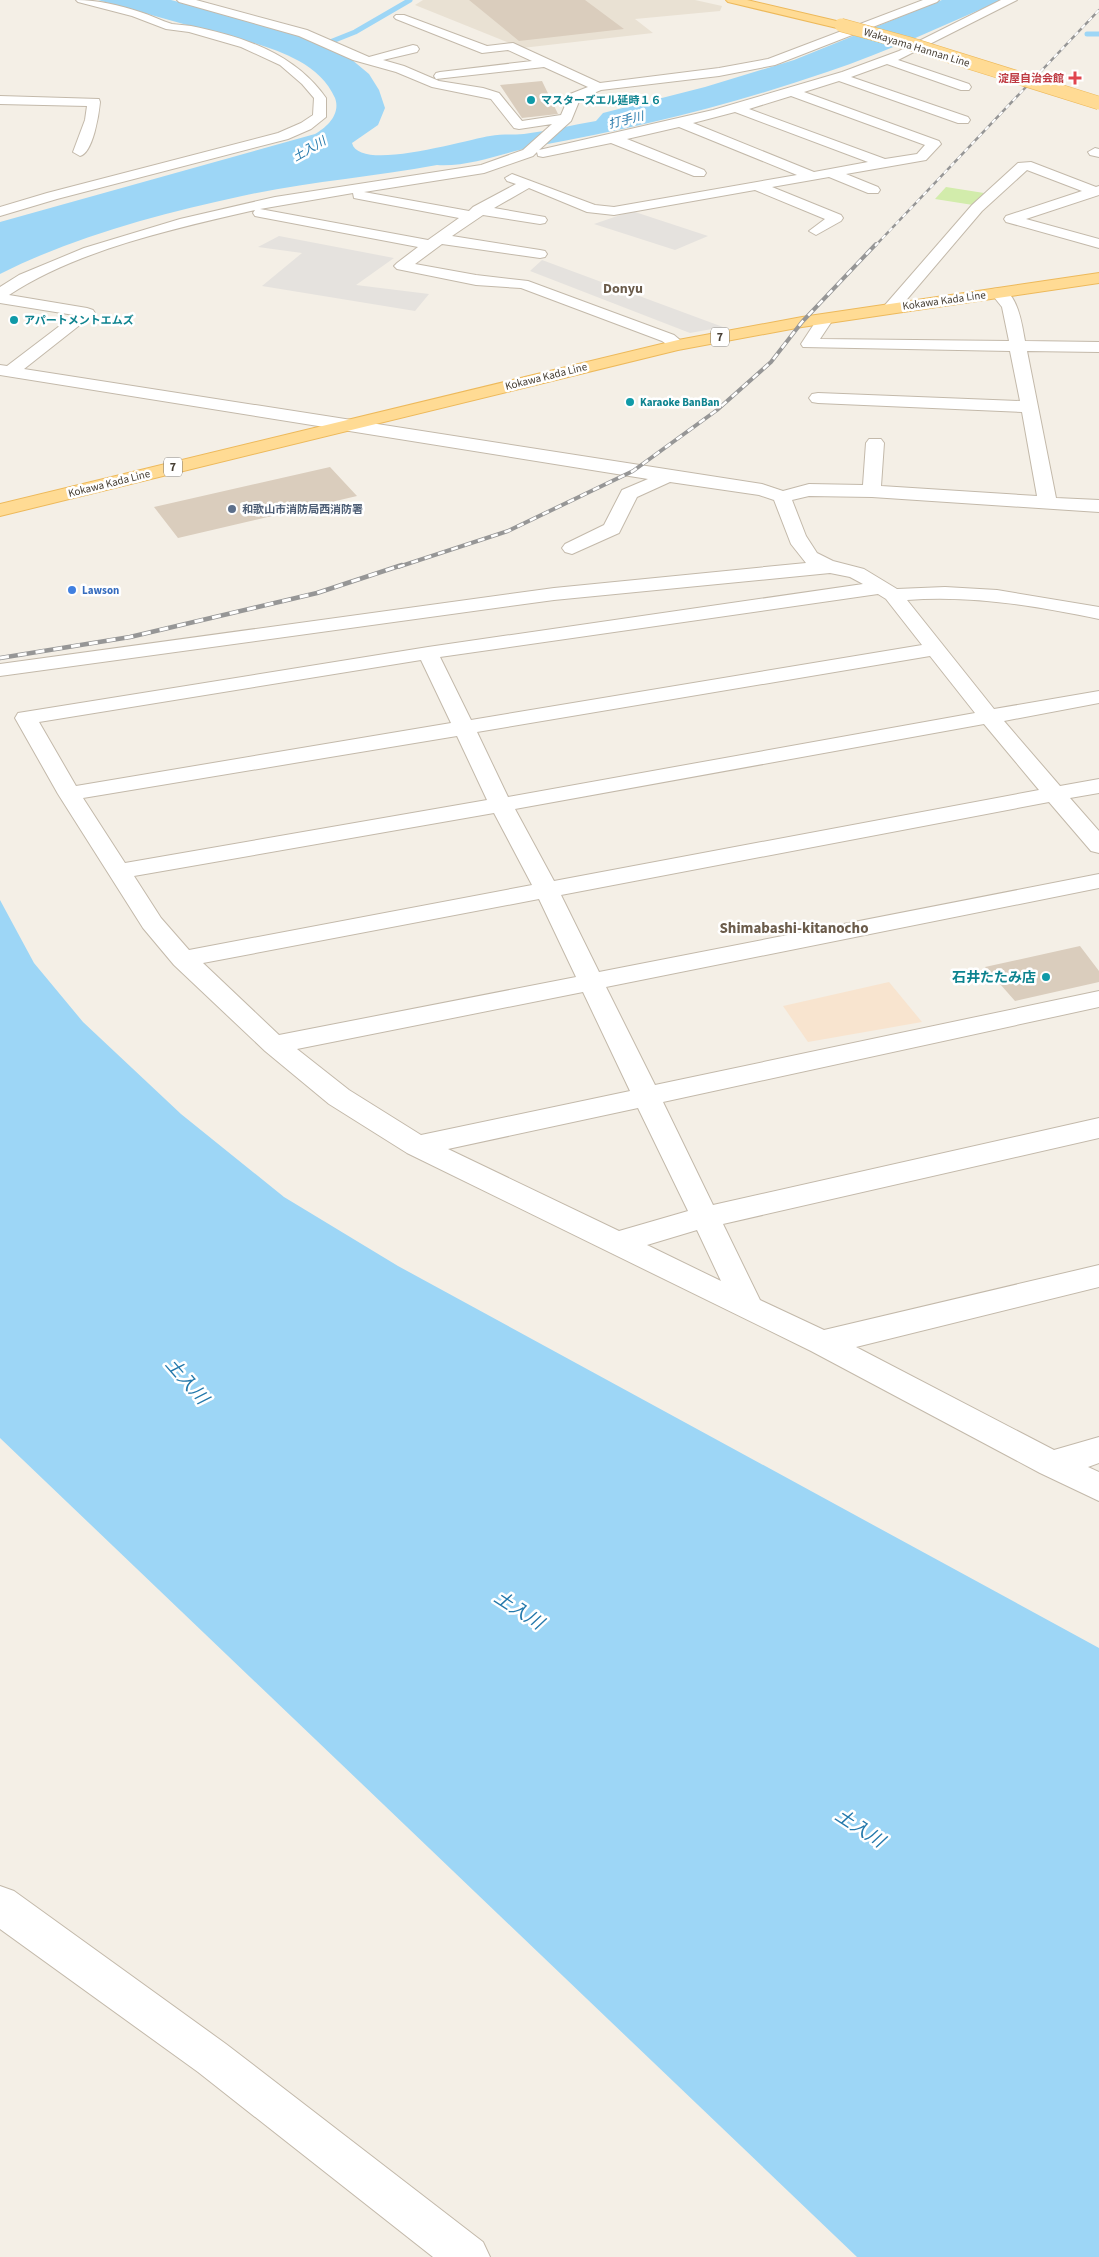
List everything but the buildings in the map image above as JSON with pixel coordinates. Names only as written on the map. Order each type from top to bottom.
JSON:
[{"type":"main road","name":"Wakayama Hannan Line","points":[[732,0],[847,22],[907,43],[1099,103]]},
{"type":"main road","name":"Wakayama Hannan Line","points":[[765,0],[920,39],[1099,94]]},
{"type":"main road","name":"Kokawa Kada Line","points":[[0,510],[678,345],[826,318],[1099,278]]},
{"type":"street","points":[[0,212],[52,196],[283,136],[306,126],[319,117],[320,98],[306,81],[284,62],[244,44],[190,29],[170,27],[136,14],[82,0]]},
{"type":"street","points":[[535,151],[566,118],[575,96],[598,86],[719,72],[771,62],[933,0]]},
{"type":"street","points":[[0,296],[24,278],[89,251],[185,222],[275,201],[484,169],[535,151],[614,139],[791,92],[886,60],[1011,0]]},
{"type":"street","points":[[188,1],[303,33],[368,60],[449,87],[483,92],[495,96],[519,125],[566,118]]},
{"type":"street","points":[[400,17],[486,50],[509,46],[598,86]]},
{"type":"street","points":[[368,60],[410,50],[384,42]]},
{"type":"street","points":[[886,60],[965,87]]},
{"type":"street","points":[[421,78],[546,63]]},
{"type":"street","points":[[515,67],[527,76]]},
{"type":"street","points":[[838,77],[963,120]]},
{"type":"street","points":[[484,169],[528,183],[592,210],[614,211],[921,157],[934,144],[791,92]]},
{"type":"street","points":[[0,100],[94,102],[92,120],[80,152]]},
{"type":"street","points":[[735,108],[884,163]]},
{"type":"street","points":[[680,123],[813,176]]},
{"type":"street","points":[[614,139],[699,173]]},
{"type":"street","points":[[535,151],[552,164]]},
{"type":"street","points":[[891,308],[977,208],[1022,166],[1031,166],[1097,190]]},
{"type":"street","points":[[830,173],[873,190]]},
{"type":"street","points":[[542,176],[495,199],[402,266],[476,280],[523,284],[668,338],[678,345]]},
{"type":"street","points":[[756,186],[836,218],[816,231]]},
{"type":"street","points":[[1097,190],[1011,219],[1099,244]]},
{"type":"street","points":[[358,194],[474,213],[540,220]]},
{"type":"street","points":[[260,213],[435,242],[540,254]]},
{"type":"street","points":[[998,292],[1010,306],[1048,504]]},
{"type":"street","points":[[0,296],[87,313],[5,371]]},
{"type":"street","points":[[826,318],[809,344],[1099,347]]},
{"type":"street","points":[[5,371],[762,490],[782,497],[809,490],[872,491],[1099,506]]},
{"type":"street","points":[[818,398],[1029,407]]},
{"type":"street","points":[[872,491],[875,443]]},
{"type":"street","points":[[572,548],[612,529],[630,494],[668,476]]},
{"type":"street","points":[[782,497],[801,546],[811,558],[830,567],[856,573],[888,591],[990,717],[1099,846]]},
{"type":"street","points":[[0,670],[554,594],[678,580],[830,567]]},
{"type":"street","points":[[1099,613],[1040,600],[960,593],[888,591],[428,653],[26,718],[69,794],[152,923],[183,959],[274,1045],[340,1097],[417,1146],[822,1343],[1051,1464],[1099,1487]]},
{"type":"street","points":[[69,794],[936,649]]},
{"type":"street","points":[[428,653],[501,805],[546,889],[750,1309]]},
{"type":"street","points":[[119,871],[501,805],[1099,697]]},
{"type":"street","points":[[183,959],[1099,786]]},
{"type":"street","points":[[274,1045],[1099,881]]},
{"type":"street","points":[[417,1146],[1099,999]]},
{"type":"street","points":[[616,1243],[705,1217],[1099,1128]]},
{"type":"street","points":[[822,1343],[1099,1276]]},
{"type":"street","points":[[1051,1464],[1099,1450]]},
{"type":"street","points":[[0,1905],[212,2058],[468,2257]]},
{"type":"shaded area","points":[[423,0],[695,0],[722,6],[720,11],[635,19],[653,33],[522,48],[415,5]]},
{"type":"shaded area","points":[[632,211],[708,236],[675,250],[594,224]]},
{"type":"shaded area","points":[[279,236],[394,258],[356,285],[429,294],[415,311],[262,286],[302,253],[258,247]]},
{"type":"shaded area","points":[[542,260],[723,327],[690,333],[530,271]]},
{"type":"shaded area","points":[[889,982],[922,1022],[808,1042],[783,1006]]},
{"type":"green space","points":[[946,187],[984,193],[973,205],[935,199]]},
{"type":"water","points":[[98,0],[171,0],[271,26],[321,44],[351,59],[369,74],[379,90],[385,108],[378,125],[352,143],[359,151],[373,155],[393,155],[490,136],[533,133],[596,121],[603,113],[705,87],[794,60],[942,0],[1002,0],[872,56],[791,84],[719,105],[462,164],[437,165],[290,187],[211,203],[88,237],[29,260],[0,274],[0,222],[315,134],[328,124],[334,115],[336,109],[335,98],[324,81],[310,68],[289,56],[248,41]]},
{"type":"water","name":"土入川","points":[[0,900],[34,963],[83,1022],[181,1114],[284,1197],[398,1266],[1099,1648],[1099,2257],[857,2257],[0,1438]]},
{"type":"waterway","points":[[320,46],[355,32],[410,0]]},
{"type":"waterway","points":[[1087,34],[1099,34]]},
{"type":"railway","points":[[875,246],[1099,10]]},
{"type":"railway","points":[[398,567],[508,531],[633,471],[717,410],[771,362],[802,322],[876,244]]},
{"type":"railway","points":[[0,658],[130,637],[317,593],[402,565]]},
{"type":"place","name":"淀屋自治会館","points":[[1075,78]]},
{"type":"place","name":"マスターズエル延時１６","points":[[531,100]]},
{"type":"place","name":"アパートメントエムズ","points":[[14,320]]},
{"type":"place","name":"Karaoke BanBan","points":[[630,402]]},
{"type":"place","name":"和歌山市消防局西消防署","points":[[232,509]]},
{"type":"place","name":"Lawson","points":[[72,590]]},
{"type":"place","name":"石井たたみ店","points":[[1046,977]]},
{"type":"district","name":"Donyu","points":[[623,288]]},
{"type":"district","name":"Shimabashi-kitanocho","points":[[794,928]]},
{"type":"water label","name":"打手川","points":[[626,120]]}]
